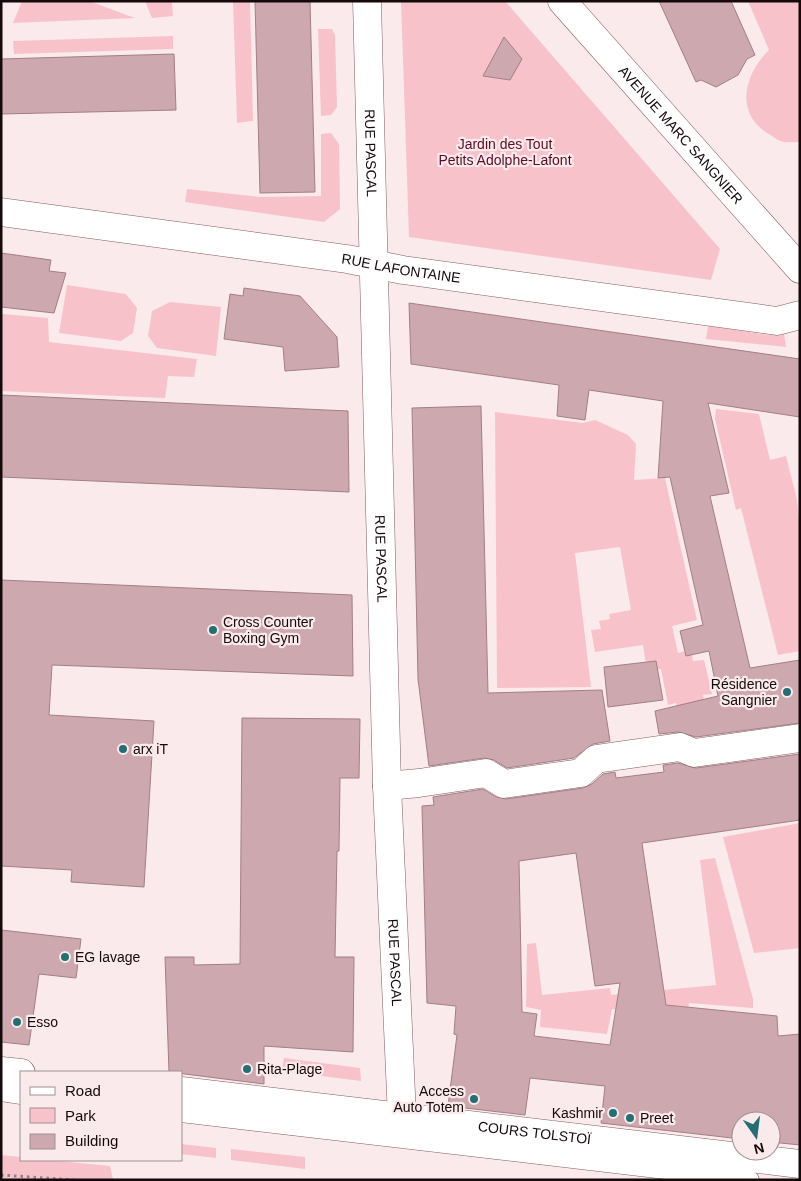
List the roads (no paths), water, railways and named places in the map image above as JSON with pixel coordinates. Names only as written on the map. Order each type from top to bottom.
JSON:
[{"type":"street","name":"RUE PASCAL","points":[[367,1],[387,786],[402,1116]]},
{"type":"street","name":"AVENUE MARC SANGNIER","points":[[562,1],[800,269]]},
{"type":"street","name":"RUE LAFONTAINE","points":[[1,212],[347,259],[777,322],[800,315]]},
{"type":"street","points":[[387,786],[419,784],[486,773],[504,784],[581,773],[596,759],[680,747],[694,753],[800,738]]},
{"type":"street","points":[[1,1071],[20,1073]]},
{"type":"street","name":"COURS TOLSTOÏ","points":[[182,1091],[800,1164]]},
{"type":"lane","points":[[1,1092],[20,1095]]},
{"type":"lane","name":"COURS TOLSTOÏ","points":[[182,1113],[750,1180]]},
{"type":"place","name":"Cross Counter Boxing Gym","points":[[213,630]]},
{"type":"place","name":"Résidence Sangnier","points":[[787,692]]},
{"type":"place","name":"arx iT","points":[[123,749]]},
{"type":"place","name":"EG lavage","points":[[65,957]]},
{"type":"place","name":"Esso","points":[[17,1022]]},
{"type":"place","name":"Rita-Plage","points":[[247,1069]]},
{"type":"place","name":"Access Auto Totem","points":[[474,1099]]},
{"type":"place","name":"Kashmir","points":[[613,1113]]},
{"type":"place","name":"Preet","points":[[630,1118]]},
{"type":"park label","name":"Jardin des Tout Petits Adolphe-Lafont","points":[[505,152]]}]
